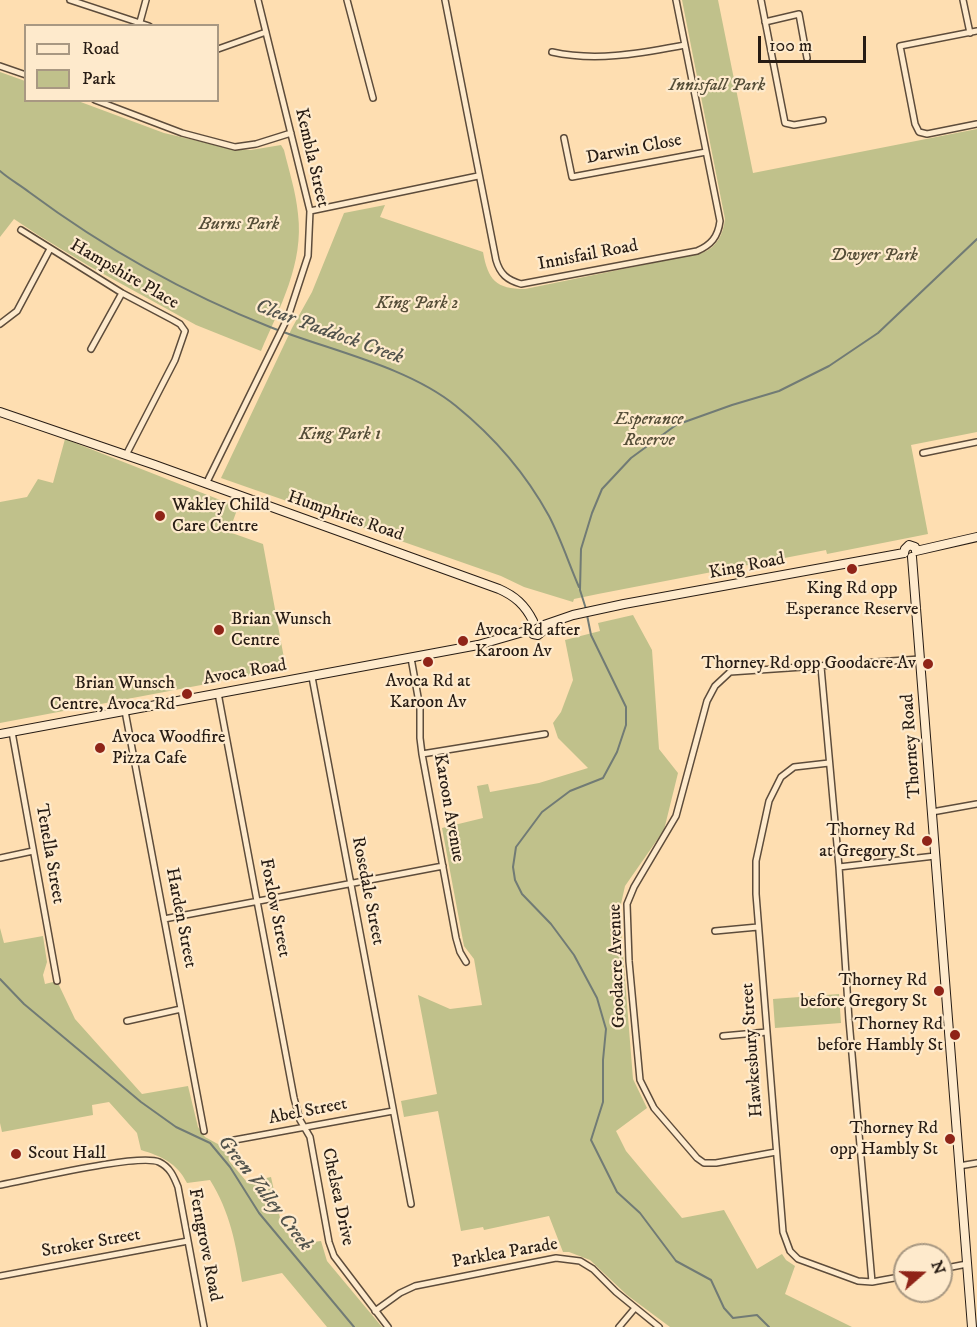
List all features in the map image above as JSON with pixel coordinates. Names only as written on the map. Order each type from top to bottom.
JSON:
[{"type":"street","points":[[70,0],[144,24]]},
{"type":"street","points":[[140,22],[146,0]]},
{"type":"street","name":"Kembla Street","points":[[206,484],[288,317],[308,256],[310,210],[258,0]]},
{"type":"street","points":[[347,0],[373,98]]},
{"type":"street","name":"Innisfail Road","points":[[445,0],[498,270],[505,277],[521,284],[697,251],[707,247],[717,234],[720,221],[676,0]]},
{"type":"street","points":[[760,0],[785,123],[794,125],[823,120]]},
{"type":"street","points":[[963,0],[970,33]]},
{"type":"street","points":[[765,22],[799,14],[807,58]]},
{"type":"street","points":[[977,31],[900,46],[915,124],[920,132],[927,134],[977,124]]},
{"type":"street","points":[[219,49],[266,32]]},
{"type":"street","points":[[552,52],[570,56],[621,56],[685,45]]},
{"type":"street","points":[[0,66],[24,74]]},
{"type":"street","points":[[99,102],[182,133],[235,147],[256,144],[291,133]]},
{"type":"street","name":"Darwin Close","points":[[564,138],[572,177],[706,152]]},
{"type":"street","points":[[310,210],[478,176]]},
{"type":"street","name":"Hampshire Place","points":[[21,230],[122,293],[180,324],[185,331],[175,360],[126,455]]},
{"type":"street","points":[[0,324],[17,311],[50,249]]},
{"type":"street","points":[[92,349],[122,293]]},
{"type":"street","name":"Humphries Road","points":[[0,412],[499,589],[516,598],[528,610],[533,621]]},
{"type":"street","points":[[923,453],[977,442]]},
{"type":"street","points":[[914,554],[977,537]]},
{"type":"street","name":"King Road","points":[[595,611],[904,553],[907,557],[914,554]]},
{"type":"street","name":"Thorney Road","points":[[914,554],[920,659],[972,1327]]},
{"type":"street","name":"Avoca Road","points":[[0,734],[478,645],[530,630],[536,635],[541,634],[544,625],[573,615],[595,611]]},
{"type":"street","points":[[530,630],[533,621],[539,620],[544,625]]},
{"type":"street","name":"Karoon Avenue","points":[[411,658],[420,708],[422,754],[456,938],[466,962]]},
{"type":"street","name":"Goodacre Avenue","points":[[776,1152],[704,1164],[657,1113],[650,1102],[639,1080],[629,962],[627,904],[634,886],[676,816],[707,701],[715,686],[730,672],[821,668],[920,659]]},
{"type":"street","points":[[821,668],[872,1282]]},
{"type":"street","name":"Rosedale Street","points":[[312,677],[411,1204]]},
{"type":"street","name":"Foxlow Street","points":[[218,693],[294,1098],[304,1128]]},
{"type":"street","name":"Harden Street","points":[[125,711],[204,1131]]},
{"type":"street","name":"Tenella Street","points":[[12,732],[57,981]]},
{"type":"street","points":[[422,754],[545,734]]},
{"type":"street","name":"Hawkesbury Street","points":[[829,763],[794,767],[781,777],[769,801],[756,861],[758,927],[783,1232],[790,1251],[802,1261],[858,1281],[872,1282],[893,1278]]},
{"type":"street","points":[[932,812],[977,804]]},
{"type":"street","points":[[0,858],[33,851]]},
{"type":"street","points":[[839,867],[935,856]]},
{"type":"street","points":[[164,919],[443,866]]},
{"type":"street","points":[[715,932],[758,927]]},
{"type":"street","points":[[127,1021],[181,1009]]},
{"type":"street","points":[[723,1036],[766,1032]]},
{"type":"street","name":"Abel Street","points":[[229,1142],[393,1111]]},
{"type":"street","name":"Chelsea Drive","points":[[304,1128],[310,1137],[333,1256],[388,1327]]},
{"type":"street","name":"Ferngrove Road","points":[[0,1185],[134,1160],[159,1162],[170,1170],[178,1187],[204,1327]]},
{"type":"street","points":[[959,1166],[977,1163]]},
{"type":"street","name":"Stroker Street","points":[[0,1276],[188,1242]]},
{"type":"street","name":"Parklea Parade","points":[[375,1311],[400,1293],[415,1286],[556,1258],[568,1258],[580,1261],[593,1269],[659,1327]]},
{"type":"street","points":[[953,1267],[967,1264]]},
{"type":"street","points":[[619,1327],[636,1308]]},
{"type":"green space","points":[[682,0],[718,0],[753,173],[977,129],[977,432],[911,445],[928,534],[827,554],[826,550],[598,594],[574,599],[573,602],[524,587],[501,576],[221,478],[292,328],[312,292],[344,213],[385,205],[380,217],[483,252],[488,270],[495,281],[500,285],[515,289],[525,289],[702,253],[715,244],[723,230],[725,219]]},
{"type":"green space","name":"Burns Park","points":[[0,72],[24,81],[24,102],[81,102],[164,133],[232,149],[251,150],[281,145],[294,190],[299,232],[289,284],[261,351],[196,325],[89,266],[14,219],[0,237]]},
{"type":"green space","points":[[65,439],[238,507],[229,532],[263,544],[286,669],[0,723],[0,502],[27,497],[38,479],[53,483]]},
{"type":"green space","points":[[633,615],[652,650],[659,749],[678,773],[664,830],[625,886],[621,904],[633,1079],[647,1108],[616,1131],[626,1151],[682,1218],[724,1210],[757,1269],[782,1254],[795,1266],[785,1294],[852,1327],[670,1327],[627,1295],[590,1260],[563,1252],[549,1216],[484,1230],[483,1227],[461,1231],[438,1111],[404,1117],[401,1101],[437,1094],[418,995],[450,1009],[482,1005],[474,959],[464,946],[442,828],[483,818],[477,786],[488,784],[490,792],[539,783],[588,768],[558,738],[553,723],[561,712],[573,680],[565,640],[600,631],[598,623]]},
{"type":"green space","points":[[0,928],[4,943],[43,936],[47,962],[43,975],[45,984],[57,981],[75,1019],[142,1094],[188,1086],[198,1127],[205,1137],[227,1149],[230,1162],[247,1182],[271,1177],[282,1227],[297,1244],[321,1241],[327,1261],[382,1327],[327,1327],[282,1273],[242,1282],[231,1229],[223,1204],[210,1180],[187,1183],[168,1161],[141,1150],[137,1133],[109,1102],[92,1105],[93,1115],[2,1132],[0,1123]]},
{"type":"green space","points":[[839,994],[841,1023],[775,1028],[773,999]]},
{"type":"waterway","name":"Clear Paddock Creek","points":[[0,171],[86,232],[175,284],[270,327],[391,369],[436,392],[456,406],[496,443],[530,485],[553,525],[579,587]]},
{"type":"waterway","points":[[586,609],[580,590],[581,549],[602,489],[631,458],[676,425],[779,391],[829,366],[878,333],[977,239]]},
{"type":"waterway","points":[[587,615],[591,635],[626,707],[626,725],[617,752],[603,778],[570,791],[542,812],[516,847],[513,867],[515,880],[522,894],[551,924],[574,955],[597,998],[606,1029],[603,1102],[591,1140],[617,1192],[640,1213],[676,1261],[711,1280],[724,1308],[733,1318],[757,1315],[769,1327]]},
{"type":"waterway","name":"Green Valley Creek","points":[[0,979],[24,1004],[141,1102],[176,1127],[210,1143],[230,1167],[259,1213],[354,1327]]},
{"type":"place","name":"Wakley Child Care Centre","points":[[160,516]]},
{"type":"place","name":"King Rd opp Esperance Reserve","points":[[852,569]]},
{"type":"place","name":"Brian Wunsch Centre","points":[[219,630]]},
{"type":"place","name":"Avoca Rd after Karoon Av","points":[[463,641]]},
{"type":"place","name":"Avoca Rd at Karoon Av","points":[[428,662]]},
{"type":"place","name":"Thorney Rd opp Goodacre Av","points":[[928,664]]},
{"type":"place","name":"Brian Wunsch Centre, Avoca Rd","points":[[187,694]]},
{"type":"place","name":"Avoca Woodfire Pizza Cafe","points":[[100,748]]},
{"type":"place","name":"Thorney Rd at Gregory St","points":[[927,841]]},
{"type":"place","name":"Thorney Rd before Gregory St","points":[[939,991]]},
{"type":"place","name":"Thorney Rd before Hambly St","points":[[955,1035]]},
{"type":"place","name":"Thorney Rd opp Hambly St","points":[[950,1139]]},
{"type":"place","name":"Scout Hall","points":[[16,1154]]},
{"type":"park label","name":"Innisfall Park","points":[[717,86]]},
{"type":"park label","name":"Dwyer Park","points":[[874,256]]},
{"type":"park label","name":"King Park 2","points":[[417,304]]},
{"type":"park label","name":"Esperance Reserve","points":[[649,430]]},
{"type":"park label","name":"King Park 1","points":[[340,435]]}]
